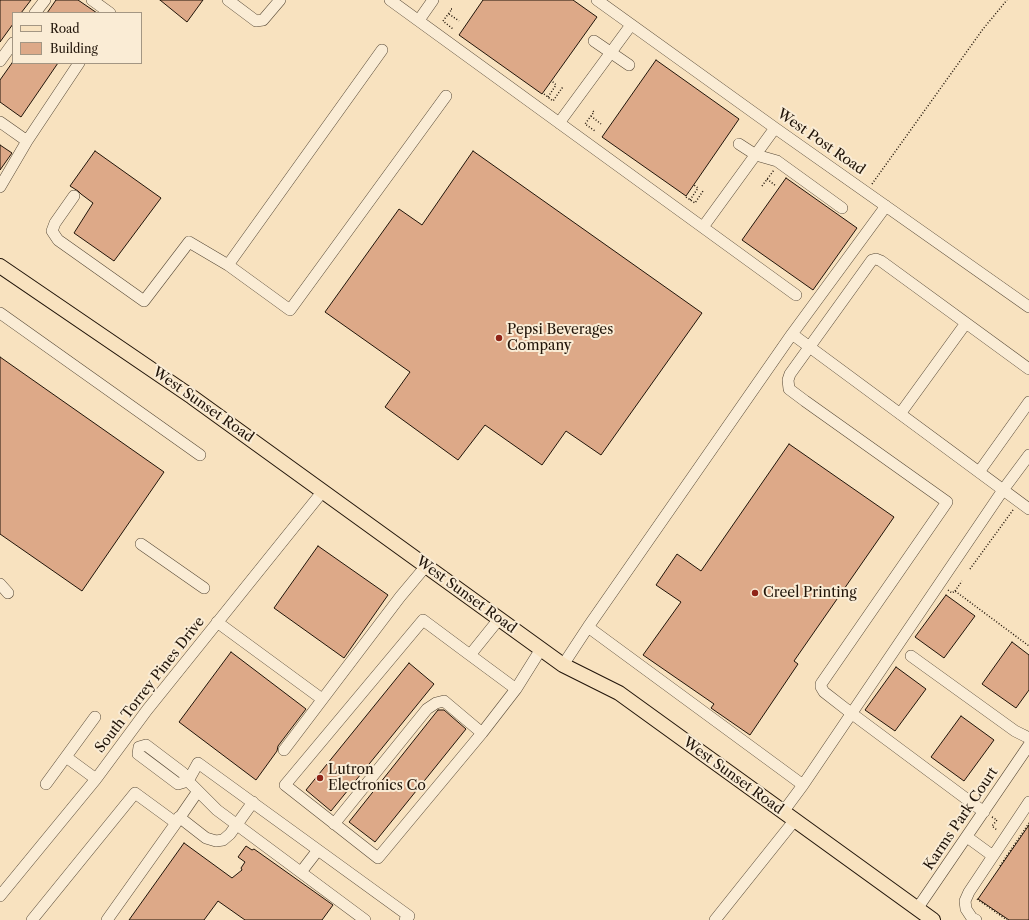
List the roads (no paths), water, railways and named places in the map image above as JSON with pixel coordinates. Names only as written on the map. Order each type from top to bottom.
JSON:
[{"type":"main road","name":"West Sunset Road","points":[[0,266],[192,397],[563,665],[619,693],[933,920]]},
{"type":"street","points":[[37,12],[45,0]]},
{"type":"street","points":[[92,0],[109,12]]},
{"type":"street","points":[[228,0],[256,21],[263,20],[280,0]]},
{"type":"street","points":[[390,0],[796,295]]},
{"type":"street","points":[[419,20],[433,0]]},
{"type":"street","name":"West Post Road","points":[[597,0],[775,128],[1028,305]]},
{"type":"street","points":[[559,123],[631,25]]},
{"type":"street","points":[[594,40],[629,65]]},
{"type":"street","points":[[0,61],[12,44]]},
{"type":"street","points":[[228,265],[382,50]]},
{"type":"street","points":[[0,187],[27,141],[78,64]]},
{"type":"street","points":[[74,196],[55,222],[52,231],[58,240],[144,301],[189,242],[228,265],[290,310],[446,96]]},
{"type":"street","points":[[0,122],[27,141]]},
{"type":"street","points":[[703,227],[775,128]]},
{"type":"street","points":[[740,144],[756,155],[777,161],[842,208]]},
{"type":"street","points":[[563,665],[792,334],[886,206]]},
{"type":"street","points":[[988,814],[851,713],[824,692],[821,687],[821,684],[947,502],[789,389],[788,380],[790,374],[872,260],[876,259],[881,261],[1029,369]]},
{"type":"street","points":[[0,313],[200,455]]},
{"type":"street","points":[[900,414],[966,323]]},
{"type":"street","points":[[792,334],[1029,509]]},
{"type":"street","points":[[979,472],[1029,402]]},
{"type":"street","points":[[715,920],[788,816],[803,785],[851,713],[1003,490],[1029,455]]},
{"type":"street","name":"South Torrey Pines Drive","points":[[0,896],[96,779],[147,710],[323,491]]},
{"type":"street","points":[[141,544],[204,588]]},
{"type":"street","points":[[284,750],[400,597],[426,566]]},
{"type":"street","points":[[0,584],[8,593]]},
{"type":"street","points":[[470,655],[499,619]]},
{"type":"street","points":[[516,689],[423,620],[285,786],[378,858],[482,733],[516,689],[541,649]]},
{"type":"street","points":[[217,622],[322,699]]},
{"type":"street","points":[[588,627],[803,785]]},
{"type":"street","points":[[911,656],[1014,731],[1029,738]]},
{"type":"street","points":[[334,824],[427,709],[436,703],[444,701],[482,733]]},
{"type":"street","points":[[46,784],[95,717]]},
{"type":"street","points":[[127,738],[139,747],[138,754],[178,784],[188,781],[198,763],[409,916],[405,920]]},
{"type":"street","name":"Karms Park Court","points":[[917,909],[967,837],[988,814],[1029,745]]},
{"type":"street","points":[[66,757],[96,779]]},
{"type":"street","points":[[188,781],[217,810],[365,920]]},
{"type":"street","points":[[107,920],[198,791]]},
{"type":"street","points":[[32,920],[135,793],[206,838],[216,841],[223,840],[230,834],[253,802]]},
{"type":"street","points":[[976,920],[972,918],[966,909],[965,901],[969,892],[1029,802]]},
{"type":"street","points":[[967,837],[993,856]]},
{"type":"street","points":[[301,872],[318,850]]},
{"type":"place","name":"Pepsi Beverages Company","points":[[499,338]]},
{"type":"place","name":"Creel Printing","points":[[755,593]]},
{"type":"place","name":"Lutron Electronics Co","points":[[320,778]]}]
